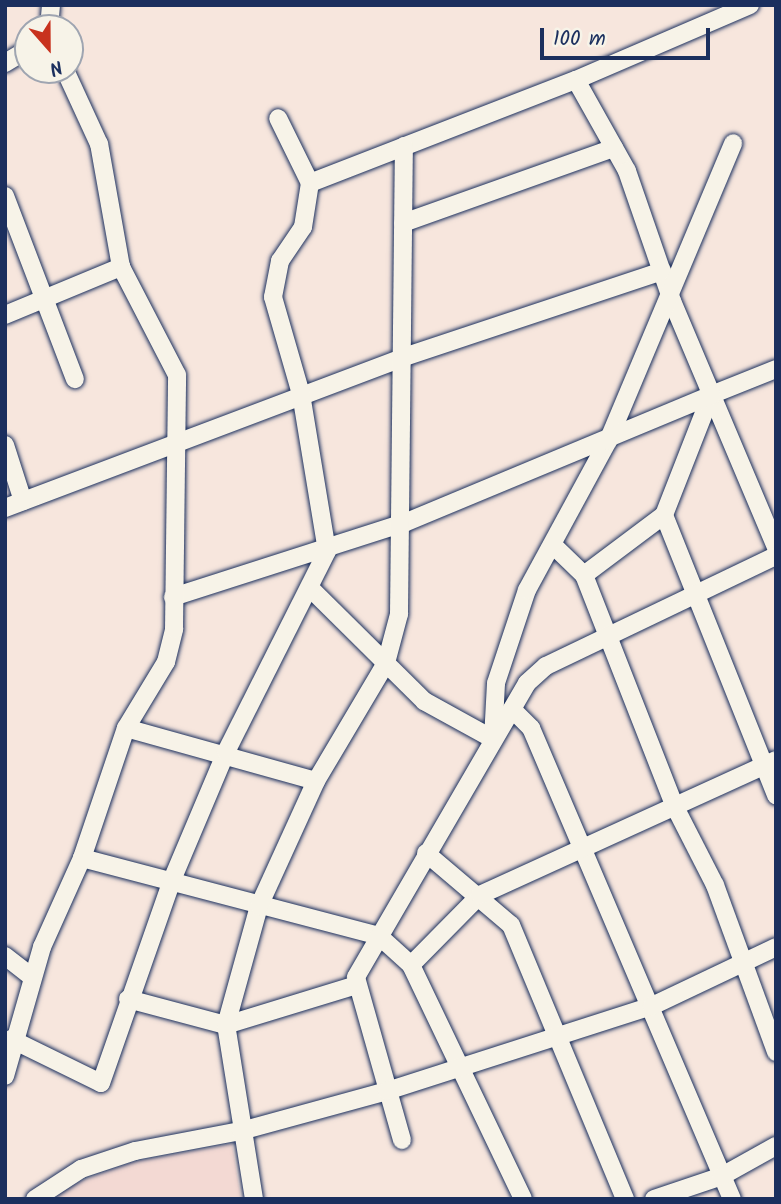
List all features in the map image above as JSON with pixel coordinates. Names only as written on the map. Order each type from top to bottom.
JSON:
[{"type":"street","points":[[310,183],[576,80],[750,5]]},
{"type":"street","points":[[576,80],[614,148],[672,301],[776,547]]},
{"type":"street","points":[[5,1076],[11,1039],[32,977],[82,858],[126,728],[166,662],[173,597],[172,447],[177,375],[121,267],[99,145],[71,84]]},
{"type":"street","points":[[11,1039],[101,1083],[128,999],[172,880],[226,752],[327,551],[301,394],[273,297],[280,261],[303,227],[310,183],[278,118]]},
{"type":"street","points":[[493,739],[496,683],[527,590],[554,546],[608,442],[672,301],[733,143]]},
{"type":"street","points":[[254,1199],[226,1025],[259,906],[316,781],[386,663],[399,614],[404,523],[404,146]]},
{"type":"street","points":[[403,223],[614,148]]},
{"type":"street","points":[[5,195],[75,379]]},
{"type":"street","points":[[5,315],[121,267]]},
{"type":"street","points":[[5,508],[172,447],[301,394],[662,271]]},
{"type":"street","points":[[173,597],[327,551],[404,523],[608,442],[776,369]]},
{"type":"street","points":[[584,575],[664,515],[711,395]]},
{"type":"street","points":[[5,445],[23,501]]},
{"type":"street","points":[[664,515],[770,763],[776,795]]},
{"type":"street","points":[[554,546],[584,575],[674,805],[715,885],[741,965],[776,1052]]},
{"type":"street","points":[[402,1140],[356,977],[512,709],[546,666],[695,591],[776,556]]},
{"type":"street","points":[[310,587],[424,701],[493,739]]},
{"type":"street","points":[[512,709],[531,728],[652,1006],[732,1199]]},
{"type":"street","points":[[126,728],[226,752],[316,781]]},
{"type":"street","points":[[411,965],[480,895],[584,851],[674,805],[770,763]]},
{"type":"street","points":[[426,853],[480,895],[511,925],[625,1199]]},
{"type":"street","points":[[82,858],[379,936],[411,965],[523,1199]]},
{"type":"street","points":[[34,1199],[81,1169],[241,1131],[387,1091],[652,1006],[776,947]]},
{"type":"street","points":[[5,956],[32,977]]},
{"type":"street","points":[[128,999],[226,1025],[358,985]]},
{"type":"street","points":[[654,1199],[722,1176],[776,1146]]},
{"type":"shaded area","points":[[232,1144],[241,1199],[52,1199],[68,1186],[133,1162]]}]
